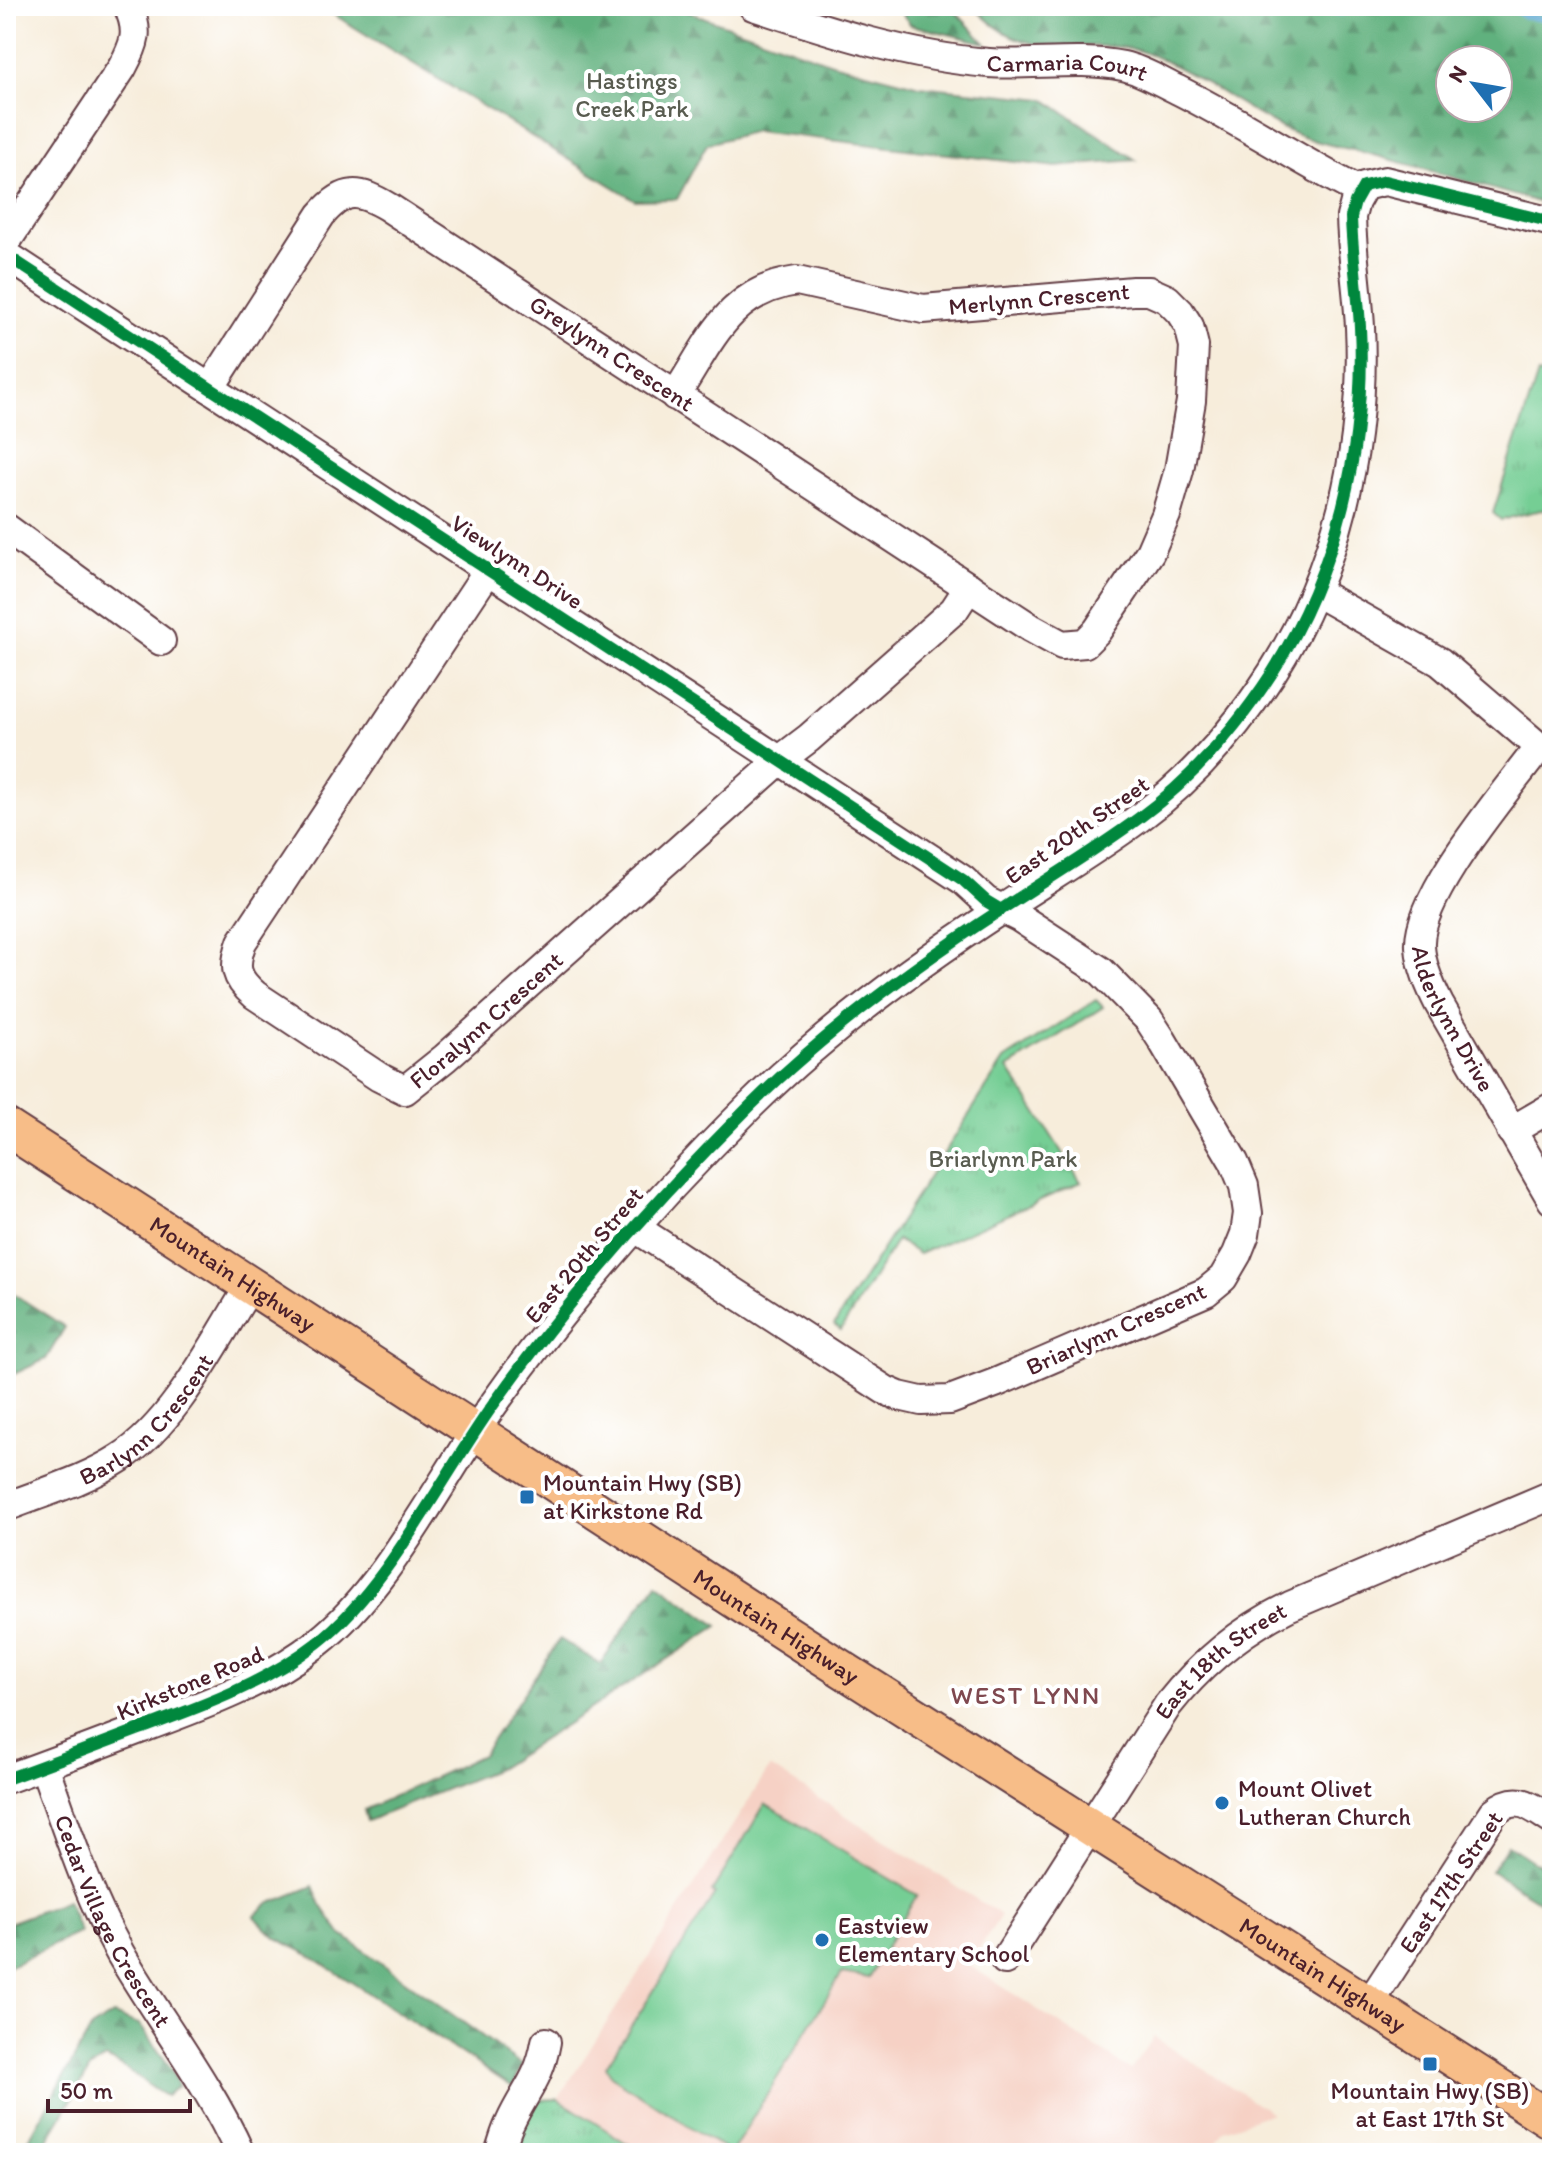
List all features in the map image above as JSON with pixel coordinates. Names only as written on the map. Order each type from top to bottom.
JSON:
[{"type":"main road","name":"Mountain Highway","points":[[6,1127],[806,1646],[1552,2121]]},
{"type":"street","points":[[6,242],[122,68],[134,45],[135,21],[128,6]]},
{"type":"street","name":"Carmaria Court","points":[[753,6],[868,41],[934,56],[989,63],[1123,66],[1200,101],[1359,191]]},
{"type":"street","points":[[1359,191],[1372,182],[1385,181],[1552,222]]},
{"type":"street","name":"East 20th Street","points":[[476,1430],[517,1372],[634,1227],[746,1110],[831,1033],[926,961],[1143,816],[1188,776],[1236,722],[1271,675],[1316,592],[1344,500],[1359,416],[1360,329],[1351,217],[1359,191]]},
{"type":"street","name":"Greylynn Crescent","points":[[210,388],[321,215],[333,201],[361,192],[1048,639],[1062,645],[1077,645]]},
{"type":"street","name":"Viewlynn Drive","points":[[6,255],[963,880],[1001,910]]},
{"type":"street","name":"Merlynn Crescent","points":[[675,396],[738,304],[756,291],[776,283],[807,282],[923,309],[1133,291],[1149,291],[1167,299],[1189,326],[1194,346],[1191,401],[1179,470],[1166,515],[1150,552],[1097,631],[1085,643],[1077,645]]},
{"type":"street","points":[[6,528],[161,641]]},
{"type":"street","name":"Floralynn Crescent","points":[[489,569],[242,942],[236,959],[235,972],[255,995],[361,1065],[405,1090],[954,610],[969,587]]},
{"type":"street","name":"Alderlynn Drive","points":[[1316,592],[1440,662],[1546,738],[1430,900],[1422,922],[1420,946],[1426,978],[1439,1004],[1552,1200]]},
{"type":"street","name":"Briarlynn Crescent","points":[[634,1227],[885,1390],[921,1401],[950,1400],[995,1383],[1187,1301],[1206,1292],[1223,1278],[1245,1234],[1248,1213],[1244,1186],[1234,1162],[1162,1040],[1149,1020],[1101,971],[1020,918],[1001,910]]},
{"type":"street","points":[[1511,1131],[1552,1107]]},
{"type":"street","name":"Barlynn Crescent","points":[[6,1507],[98,1470],[138,1445],[173,1406],[250,1286]]},
{"type":"street","name":"Kirkstone Road","points":[[6,1779],[234,1693],[321,1640],[357,1603],[392,1559],[476,1430]]},
{"type":"street","name":"East 18th Street","points":[[1005,1960],[1168,1705],[1189,1678],[1238,1636],[1290,1606],[1552,1495]]},
{"type":"street","name":"Cedar Village Crescent","points":[[44,1766],[87,1886],[105,1924],[157,2015],[209,2093],[240,2153]]},
{"type":"street","name":"East 17th Street","points":[[1369,2004],[1494,1812],[1503,1804],[1513,1801],[1524,1803],[1552,1820]]},
{"type":"street","points":[[499,2153],[510,2122],[542,2063],[546,2042]]},
{"type":"shaded area","name":"Eastview Elementary School","points":[[770,1767],[1001,1915],[969,1965],[1131,2070],[1154,2037],[1272,2113],[1224,2130],[1209,2153],[643,2153],[558,2099]]},
{"type":"green space","name":"Hastings Creek Park","points":[[320,6],[672,6],[832,63],[920,86],[1044,99],[1136,160],[1056,167],[755,131],[707,144],[677,199],[635,200]]},
{"type":"green space","points":[[896,6],[950,6],[985,43],[911,25]]},
{"type":"green space","points":[[973,6],[1552,6],[1552,206],[1288,131],[1181,69],[1143,52],[1116,47],[1039,44],[999,29]]},
{"type":"green space","points":[[1538,374],[1552,377],[1552,507],[1501,520],[1493,513]]},
{"type":"green space","name":"Briarlynn Park","points":[[1096,1000],[1103,1007],[1008,1068],[1081,1182],[919,1254],[897,1240],[841,1330],[834,1325],[1004,1060]]},
{"type":"green space","points":[[6,1289],[65,1327],[46,1359],[6,1378]]},
{"type":"green space","points":[[657,1582],[718,1626],[499,1768],[367,1821],[364,1810],[482,1755],[560,1639],[600,1664]]},
{"type":"green space","points":[[765,1804],[917,1895],[868,1978],[842,1973],[731,2153],[611,2076],[606,2066],[715,1894],[712,1892]]},
{"type":"green space","points":[[1508,1845],[1534,1862],[1552,1867],[1552,1909],[1491,1871]]},
{"type":"green space","points":[[313,1886],[321,1905],[341,1934],[522,2065],[513,2087],[308,1954],[276,1938],[254,1916],[268,1904]]},
{"type":"green space","points":[[67,1901],[80,1932],[6,1968],[6,1924]]},
{"type":"green space","points":[[113,2015],[139,2024],[172,2070],[178,2086],[166,2096],[105,2058],[90,2069],[40,2153],[21,2153],[91,2029]]},
{"type":"green space","points":[[558,2099],[642,2153],[512,2153],[538,2100]]},
{"type":"waterway","points":[[1311,6],[1340,13],[1370,6]]},
{"type":"waterway","points":[[1492,6],[1500,10],[1512,9],[1524,16],[1552,17]]},
{"type":"cycle path","points":[[6,1779],[232,1693],[297,1658],[317,1643],[343,1620],[390,1563],[473,1434],[552,1326],[648,1213],[751,1105],[809,1051],[903,977],[1139,818],[1195,770],[1228,733],[1272,673],[1295,634],[1330,550],[1343,507],[1358,418],[1361,372],[1351,217],[1364,186],[1385,181],[1552,222]]},
{"type":"cycle path","points":[[6,255],[963,880],[1001,910]]},
{"type":"place","name":"Mountain Hwy (SB) at Kirkstone Rd","points":[[527,1497]]},
{"type":"place","name":"Mount Olivet Lutheran Church","points":[[1222,1803]]},
{"type":"place","name":"Eastview Elementary School","points":[[822,1940]]},
{"type":"place","name":"Mountain Hwy (SB) at East 17th St","points":[[1430,2064]]},
{"type":"district","name":"WEST LYNN","points":[[1026,1695]]}]
